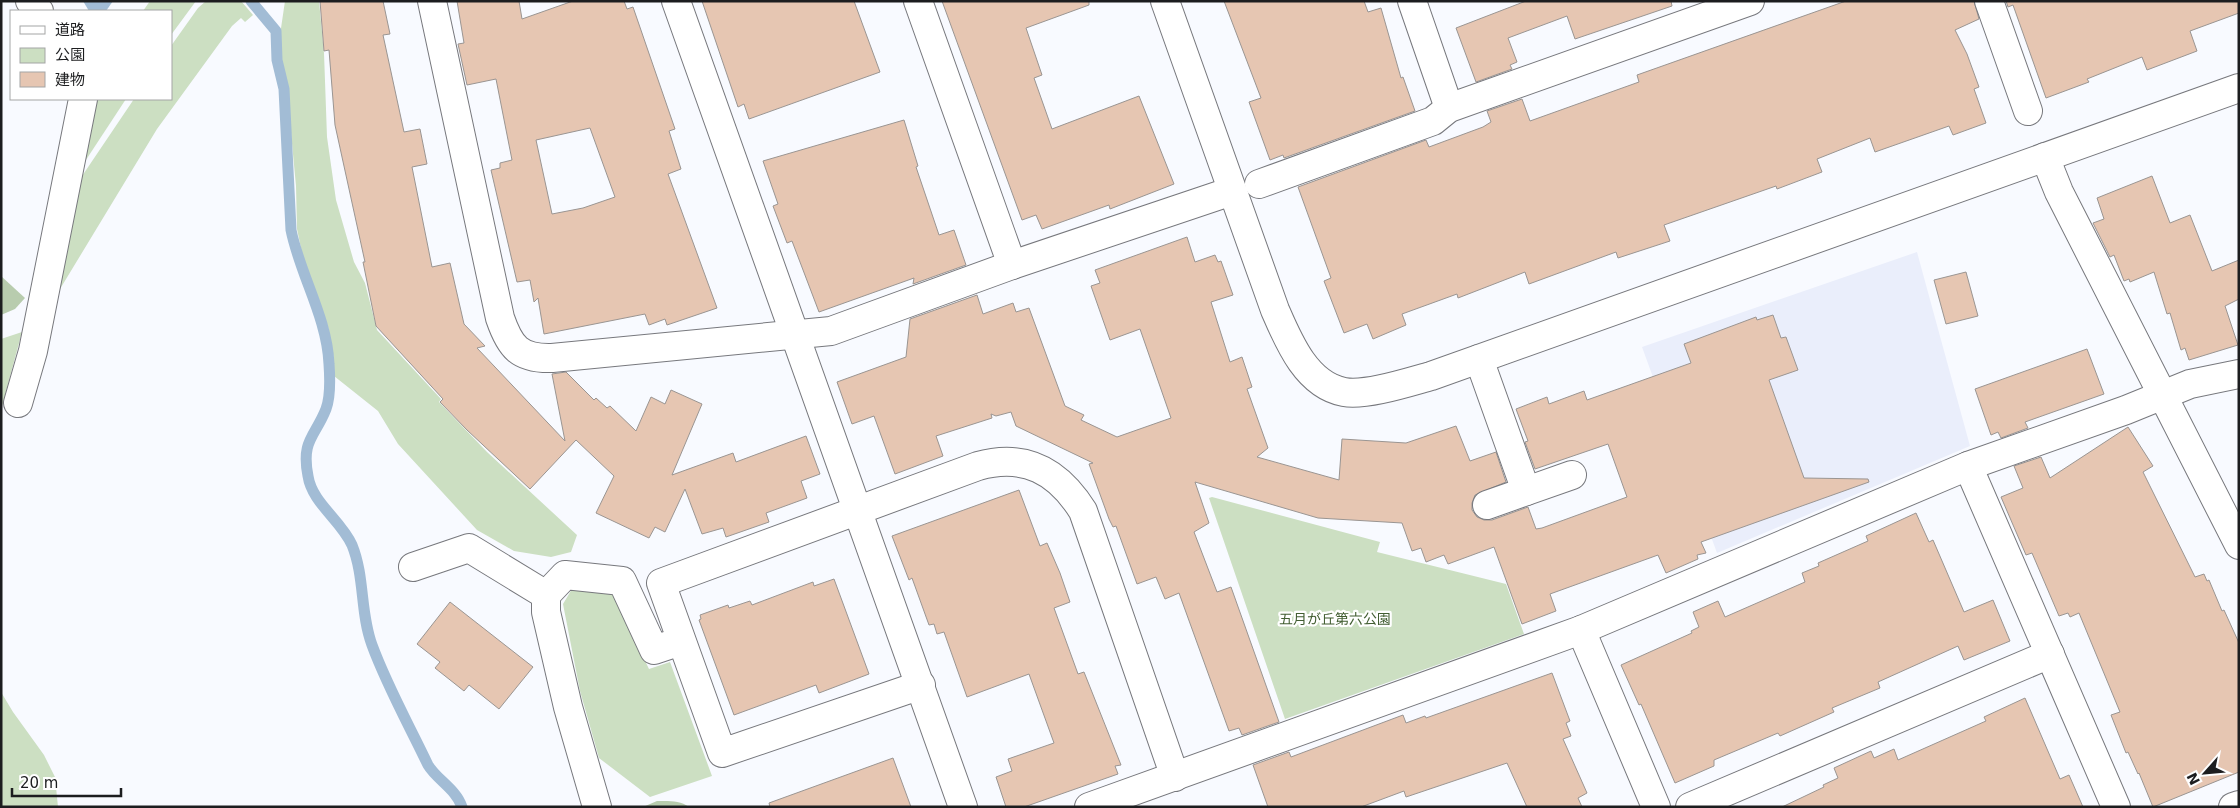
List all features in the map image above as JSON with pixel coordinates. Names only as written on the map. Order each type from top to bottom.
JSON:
[{"type":"street","points":[[432,1],[500,318],[507,337],[514,348],[525,355],[552,358],[796,336],[831,331],[1012,265],[1232,191]]},
{"type":"street","points":[[676,1],[921,685],[962,807]]},
{"type":"street","points":[[918,1],[1012,265]]},
{"type":"street","points":[[1165,1],[1274,310],[1300,359],[1323,382],[1345,392],[1372,390],[1423,378],[1479,359],[2239,88]]},
{"type":"street","points":[[1412,1],[1448,108]]},
{"type":"street","points":[[1259,184],[1433,121],[1448,108],[1750,1]]},
{"type":"street","points":[[1989,1],[2028,111]]},
{"type":"street","points":[[18,403],[33,351],[83,100]]},
{"type":"street","points":[[2045,157],[2059,192],[2239,545]]},
{"type":"street","points":[[1479,359],[1526,491]]},
{"type":"street","points":[[1089,807],[1580,630],[1968,466],[2126,410],[2190,384],[2239,374]]},
{"type":"street","points":[[921,685],[722,753],[661,583],[858,509],[992,462],[1023,464],[1037,468],[1063,484],[1083,511],[1174,777]]},
{"type":"street","points":[[1968,466],[2116,807]]},
{"type":"street","points":[[1487,505],[1572,475]]},
{"type":"street","points":[[413,567],[469,548],[546,595]]},
{"type":"street","points":[[597,807],[566,697],[546,612],[546,595],[565,575],[622,581],[654,650],[681,641]]},
{"type":"street","points":[[1580,630],[1656,807]]},
{"type":"street","points":[[1690,807],[2050,654]]},
{"type":"street","points":[[2233,807],[2239,805]]},
{"type":"shaded area","points":[[1917,252],[1970,446],[1717,553],[1642,347]]},
{"type":"green space","points":[[150,1],[196,1],[172,34],[172,10],[144,10]]},
{"type":"green space","points":[[206,1],[241,1],[253,15],[245,22],[241,18],[232,26],[157,129],[60,289],[57,288],[78,182],[133,100],[172,100],[172,45],[198,8]]},
{"type":"green space","points":[[285,1],[319,1],[324,53],[327,137],[336,200],[354,262],[365,283],[377,330],[441,399],[439,402],[487,452],[577,535],[571,552],[551,557],[514,551],[477,530],[398,444],[378,411],[334,376],[334,359],[328,327],[305,267],[297,229],[296,186],[280,35]]},
{"type":"green space","points":[[95,100],[125,100],[80,169]]},
{"type":"green space","points":[[1,276],[25,298],[15,309],[1,315]]},
{"type":"green space","points":[[22,332],[1,410],[1,339]]},
{"type":"green space","name":"五月が丘第六公園","points":[[1212,497],[1380,542],[1377,552],[1506,584],[1524,634],[1285,719],[1209,498]]},
{"type":"green space","points":[[572,589],[611,591],[649,669],[670,662],[712,776],[650,797],[599,758],[580,691],[563,604]]},
{"type":"green space","points":[[1,692],[44,755],[55,777],[58,807],[1,807]]},
{"type":"green space","points":[[657,801],[678,802],[689,807],[643,807]]},
{"type":"water","points":[[83,1],[113,1],[107,10],[88,10]]},
{"type":"building","points":[[320,1],[383,1],[390,34],[383,35],[404,132],[420,129],[427,164],[412,167],[432,267],[450,263],[464,324],[485,346],[477,348],[565,441],[552,374],[566,372],[594,400],[596,398],[607,408],[610,406],[636,431],[651,397],[665,404],[671,390],[702,404],[672,475],[733,453],[736,462],[806,436],[820,474],[801,481],[807,498],[766,513],[769,522],[726,537],[723,528],[702,534],[685,489],[665,532],[655,527],[649,538],[596,513],[614,476],[576,440],[530,489],[467,430],[440,402],[443,399],[376,326],[363,262],[365,262],[335,125],[329,50],[324,51]]},
{"type":"building","points":[[457,1],[519,1],[522,19],[573,1],[624,1],[627,9],[633,7],[675,129],[669,131],[681,169],[668,174],[717,308],[667,325],[665,319],[649,325],[645,314],[544,334],[538,298],[534,302],[530,280],[517,282],[491,170],[500,168],[500,163],[512,160],[496,79],[467,85],[458,44],[464,43]],"holes":[[[590,128],[615,197],[583,208],[552,214],[536,140]]]},
{"type":"building","points":[[702,1],[854,1],[880,72],[749,119],[744,104],[738,107]]},
{"type":"building","points":[[942,1],[1089,1],[1089,5],[1026,28],[1042,75],[1034,78],[1052,129],[1139,96],[1174,184],[1110,209],[1109,205],[1042,229],[1036,215],[1022,220]]},
{"type":"building","points":[[1224,1],[1364,1],[1368,12],[1381,8],[1401,78],[1403,77],[1415,111],[1284,158],[1283,155],[1270,160],[1249,102],[1261,98]]},
{"type":"building","points":[[1526,1],[1671,1],[1672,6],[1575,39],[1567,16],[1508,38],[1517,62],[1510,65],[1512,69],[1476,82],[1456,28]]},
{"type":"building","points":[[1846,1],[1974,1],[1979,19],[1955,30],[1967,54],[1979,87],[1974,89],[1986,123],[1953,135],[1949,126],[1875,152],[1870,138],[1817,159],[1822,172],[1777,189],[1776,186],[1664,225],[1670,241],[1618,258],[1616,252],[1529,284],[1525,272],[1458,298],[1457,294],[1402,314],[1406,325],[1373,339],[1367,324],[1344,333],[1324,281],[1331,278],[1298,187],[1426,140],[1429,147],[1483,127],[1491,122],[1487,111],[1522,99],[1530,121],[1639,82],[1637,75]]},
{"type":"building","points":[[2006,1],[2239,1],[2239,13],[2190,31],[2197,51],[2147,70],[2142,57],[2087,79],[2089,82],[2046,98],[2013,5],[2008,7]]},
{"type":"building","points":[[904,120],[918,166],[916,167],[939,235],[954,230],[966,265],[913,284],[914,278],[819,312],[792,241],[787,243],[773,206],[778,204],[763,161]]},
{"type":"building","points":[[2152,176],[2170,223],[2190,215],[2212,271],[2239,260],[2239,299],[2225,306],[2238,345],[2189,360],[2185,348],[2181,350],[2170,313],[2167,314],[2154,272],[2130,282],[2129,279],[2124,281],[2114,255],[2110,257],[2093,223],[2104,219],[2097,198]]},
{"type":"building","points":[[1187,237],[1195,262],[1215,255],[1218,262],[1221,261],[1233,295],[1211,302],[1230,362],[1242,357],[1252,387],[1247,389],[1268,448],[1257,457],[1339,480],[1342,439],[1406,443],[1456,426],[1470,461],[1496,452],[1506,482],[1475,495],[1472,510],[1477,517],[1484,520],[1492,520],[1528,507],[1536,529],[1542,528],[1627,497],[1608,444],[1535,469],[1525,442],[1528,441],[1516,409],[1547,397],[1549,404],[1584,391],[1587,400],[1691,363],[1684,344],[1756,317],[1757,320],[1773,315],[1781,338],[1786,337],[1798,370],[1769,380],[1804,478],[1868,479],[1869,482],[1701,542],[1706,553],[1697,555],[1698,559],[1666,573],[1658,555],[1550,594],[1556,611],[1522,624],[1494,547],[1448,564],[1444,555],[1426,562],[1421,548],[1412,551],[1402,523],[1318,518],[1195,482],[1209,523],[1194,532],[1217,592],[1231,587],[1279,722],[1242,735],[1239,728],[1229,731],[1179,593],[1165,599],[1156,577],[1137,584],[1116,526],[1113,527],[1109,519],[1089,464],[1093,463],[1016,426],[1011,412],[996,416],[991,414],[992,418],[936,436],[943,456],[895,474],[874,416],[852,424],[837,382],[906,357],[910,319],[977,295],[983,314],[1013,303],[1016,312],[1029,308],[1065,406],[1084,415],[1081,420],[1117,437],[1171,418],[1140,329],[1110,340],[1091,286],[1100,283],[1095,270]]},
{"type":"building","points":[[1966,272],[1978,316],[1946,324],[1934,280]]},
{"type":"building","points":[[2087,349],[2104,394],[2025,422],[2028,428],[2001,438],[1998,432],[1991,435],[1975,389]]},
{"type":"building","points":[[2128,427],[2153,466],[2143,472],[2195,577],[2204,574],[2207,581],[2209,580],[2222,611],[2224,610],[2239,643],[2239,772],[2153,807],[2139,773],[2128,752],[2126,753],[2111,715],[2120,712],[2079,613],[2070,617],[2068,613],[2059,616],[2032,553],[2026,555],[2001,497],[2023,488],[2014,466],[2041,457],[2050,478]]},
{"type":"building","points":[[1019,490],[1040,546],[1047,543],[1060,573],[1070,602],[1054,608],[1078,674],[1084,672],[1121,765],[1115,766],[1118,774],[1024,807],[1006,807],[996,777],[1012,771],[1008,759],[1054,743],[1029,674],[967,697],[944,632],[937,634],[934,624],[929,625],[912,578],[909,580],[892,536]]},
{"type":"building","points":[[1916,513],[1929,542],[1933,540],[1964,612],[1993,600],[2010,641],[1964,660],[1958,646],[1878,682],[1880,688],[1832,708],[1834,712],[1780,736],[1778,733],[1714,760],[1714,766],[1675,783],[1641,704],[1639,705],[1621,665],[1692,633],[1691,631],[1699,627],[1693,612],[1718,601],[1725,617],[1805,582],[1802,573],[1819,566],[1818,563],[1868,541],[1866,536]]},
{"type":"building","points":[[834,579],[869,674],[819,693],[816,685],[734,715],[699,620],[701,619],[700,615],[728,605],[729,608],[750,601],[752,605],[813,582],[814,586]]},
{"type":"building","points":[[450,602],[533,667],[499,709],[469,685],[464,691],[435,668],[440,662],[417,644]]},
{"type":"building","points":[[1552,673],[1570,721],[1566,723],[1571,736],[1563,739],[1587,793],[1578,798],[1582,807],[1527,807],[1507,763],[1406,797],[1404,791],[1361,807],[1268,807],[1253,765],[1289,752],[1291,757],[1403,715],[1406,723],[1425,716],[1426,718]]},
{"type":"building","points":[[2025,698],[2060,779],[2069,775],[2083,807],[1782,807],[1824,787],[1823,785],[1838,778],[1834,768],[1871,751],[1874,758],[1894,749],[1898,760],[1986,721],[1984,717]]},
{"type":"building","points":[[893,758],[911,807],[770,807],[769,803]]},
{"type":"waterway","points":[[251,1],[276,31],[277,60],[284,89],[291,230],[327,347],[330,375],[329,398],[326,409],[308,446],[306,454],[308,476],[315,495],[341,527],[352,545],[359,570],[368,633],[391,690],[428,765],[451,790],[462,807]]}]
